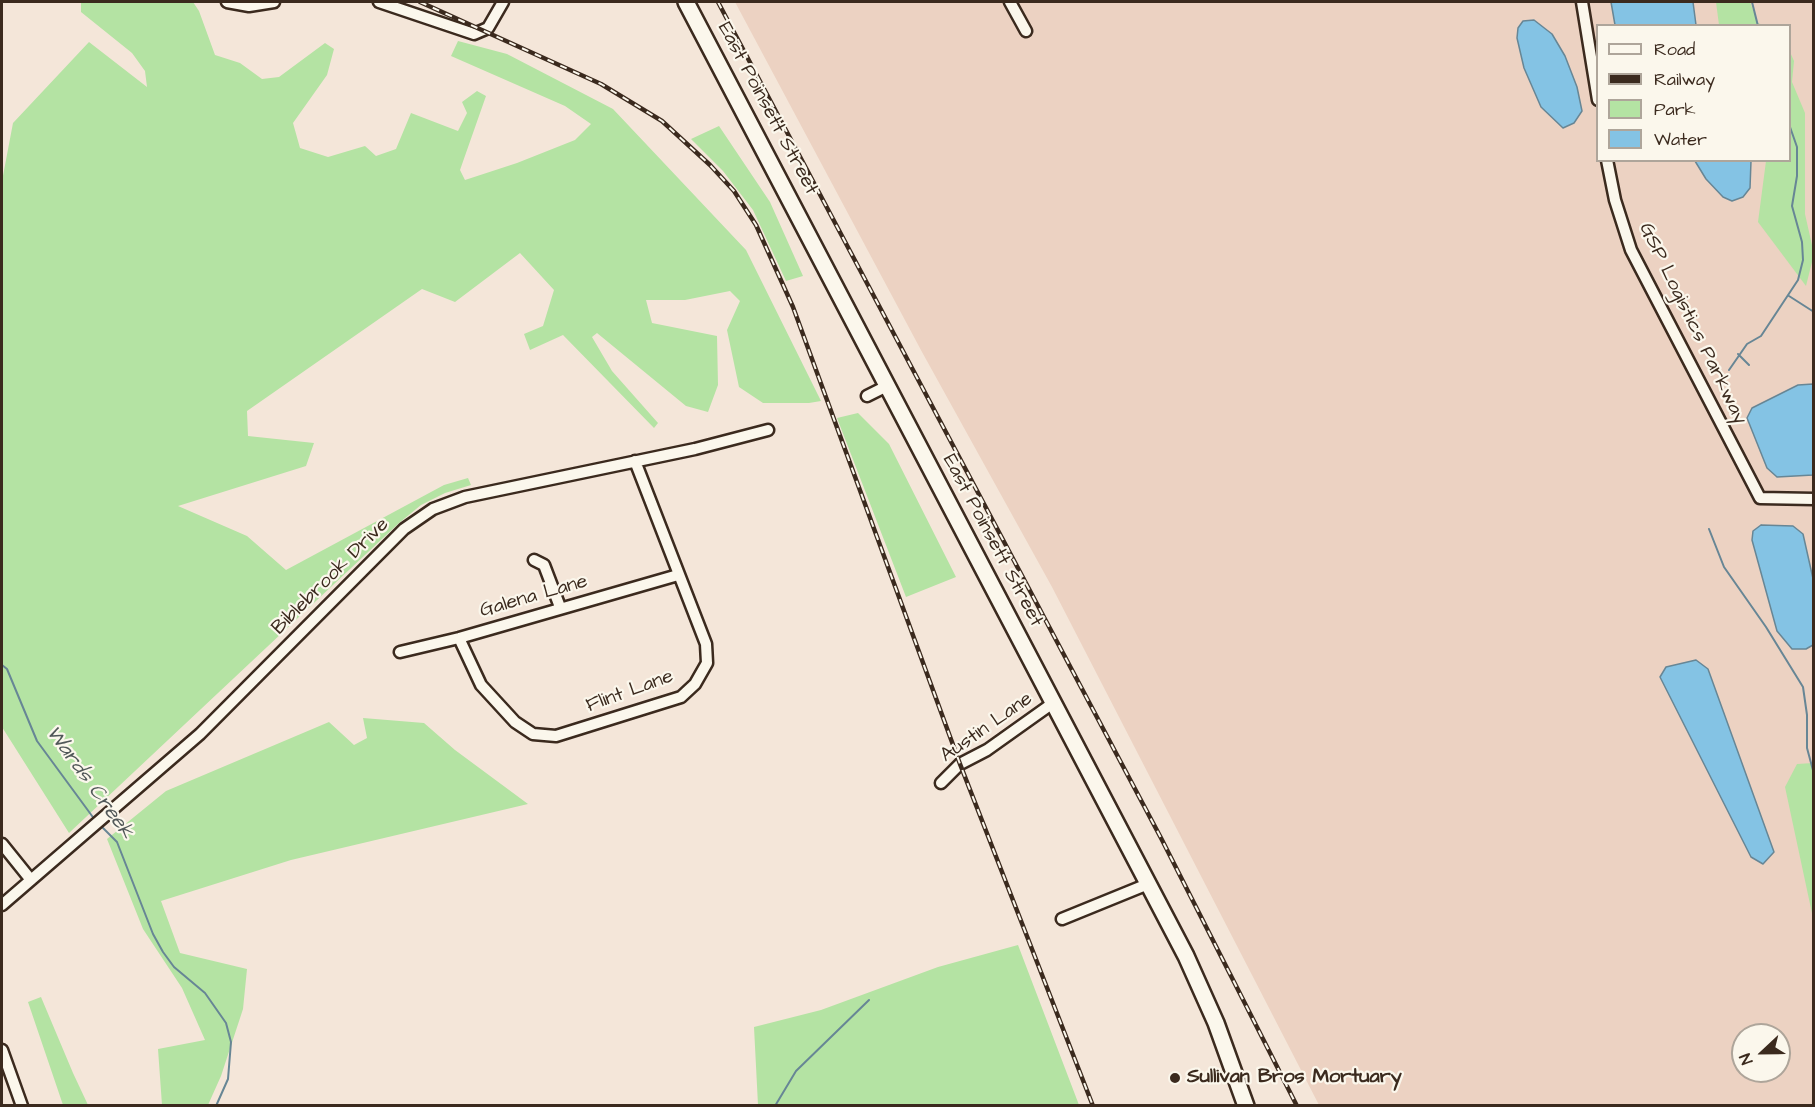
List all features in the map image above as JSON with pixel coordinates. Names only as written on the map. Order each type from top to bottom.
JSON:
[{"type":"main road","name":"East Poinsett Street","points":[[686,2],[1148,884],[1200,987],[1246,1106]]},
{"type":"street","points":[[227,2],[249,6],[274,2]]},
{"type":"street","points":[[379,2],[474,34],[488,28],[503,2]]},
{"type":"street","points":[[1010,2],[1026,31]]},
{"type":"street","points":[[1582,2],[1596,88]]},
{"type":"street","name":"GSP Logistics Parkway","points":[[1607,162],[1615,200],[1631,249],[1760,498],[1814,500]]},
{"type":"street","points":[[867,396],[886,386]]},
{"type":"street","name":"Biblebrook Drive","points":[[2,905],[97,825],[230,706],[418,518],[441,505],[465,497],[768,430]]},
{"type":"street","name":"Flint Lane","points":[[459,638],[481,685],[515,722],[533,734],[556,736],[681,697],[695,684],[707,663],[706,644],[635,461]]},
{"type":"street","points":[[534,560],[544,566],[560,607]]},
{"type":"street","name":"Galena Lane","points":[[400,652],[459,638],[560,607],[678,575]]},
{"type":"street","name":"Austin Lane","points":[[941,783],[960,764],[987,750],[1053,702]]},
{"type":"street","points":[[2,844],[31,880]]},
{"type":"street","points":[[1062,920],[1148,884]]},
{"type":"street","points":[[2,1050],[22,1106]]},
{"type":"shaded area","points":[[735,2],[1813,2],[1813,1105],[1319,1105],[1052,587],[922,352]]},
{"type":"green space","points":[[81,2],[193,2],[199,11],[215,55],[240,63],[262,79],[279,77],[325,43],[334,49],[327,75],[293,123],[300,148],[328,157],[365,146],[376,156],[396,149],[411,113],[458,131],[467,113],[462,102],[477,91],[486,96],[460,170],[465,180],[575,140],[591,124],[565,106],[451,56],[458,41],[507,54],[613,109],[746,250],[821,401],[763,403],[739,387],[727,330],[740,301],[730,291],[685,300],[646,300],[652,323],[717,336],[718,385],[708,412],[686,406],[597,333],[592,337],[612,371],[658,423],[654,428],[563,335],[530,350],[524,334],[543,326],[554,290],[520,253],[455,302],[422,289],[247,411],[248,436],[314,443],[306,466],[178,506],[247,536],[286,570],[444,485],[468,478],[471,485],[445,493],[421,505],[399,523],[69,833],[2,727],[2,181],[13,123],[89,42],[147,87],[145,71],[132,53],[81,12]]},
{"type":"green space","points":[[1716,2],[1750,2],[1758,23],[1760,24],[1719,24]]},
{"type":"green space","points":[[1791,54],[1794,61],[1792,82],[1805,113],[1805,214],[1814,254],[1806,286],[1758,222],[1766,162],[1791,162]]},
{"type":"green space","points":[[719,126],[770,202],[803,276],[786,281],[753,210],[723,171],[691,139]]},
{"type":"green space","points":[[858,413],[889,444],[956,577],[906,597],[837,418]]},
{"type":"green space","points":[[363,718],[424,723],[455,750],[528,804],[291,860],[161,901],[180,953],[247,969],[243,1009],[221,1076],[208,1105],[162,1105],[158,1049],[205,1040],[182,988],[143,929],[107,839],[166,791],[329,722],[354,745],[367,738]]},
{"type":"green space","points":[[1814,763],[1813,918],[1785,787],[1797,764]]},
{"type":"green space","points":[[1018,945],[1079,1105],[758,1105],[754,1027],[821,1010],[938,967]]},
{"type":"green space","points":[[41,997],[88,1105],[63,1105],[28,1002]]},
{"type":"water","points":[[1611,2],[1693,2],[1696,24],[1615,24]]},
{"type":"water","points":[[1534,20],[1552,34],[1565,56],[1577,87],[1582,111],[1574,123],[1563,128],[1541,107],[1524,68],[1517,38],[1518,28],[1523,21]]},
{"type":"water","points":[[1696,162],[1751,162],[1750,188],[1743,197],[1732,201],[1723,197],[1706,179]]},
{"type":"water","points":[[1813,384],[1813,475],[1777,477],[1767,468],[1747,418],[1752,408],[1798,385]]},
{"type":"water","points":[[1761,525],[1793,526],[1803,534],[1814,583],[1813,645],[1806,649],[1792,649],[1777,631],[1752,540],[1753,531]]},
{"type":"water","points":[[1696,660],[1708,669],[1774,852],[1763,864],[1751,857],[1660,677],[1666,667]]},
{"type":"waterway","points":[[1752,2],[1758,24]]},
{"type":"waterway","points":[[1729,370],[1747,344],[1761,336],[1798,280],[1803,260],[1802,242],[1792,206],[1797,176],[1797,147],[1791,130]]},
{"type":"waterway","points":[[1789,296],[1814,312]]},
{"type":"waterway","points":[[1738,354],[1749,365]]},
{"type":"waterway","points":[[1709,529],[1724,567],[1766,627],[1803,687],[1807,715],[1807,748],[1814,774]]},
{"type":"waterway","name":"Wards Creek","points":[[2,665],[7,669],[37,741],[95,820]]},
{"type":"waterway","name":"Wards Creek","points":[[101,826],[117,842],[153,934],[163,952],[174,967],[205,993],[226,1023],[231,1042],[228,1079],[216,1106]]},
{"type":"waterway","points":[[775,1106],[796,1071],[869,1000]]},
{"type":"railway","points":[[420,2],[601,84],[662,121],[710,165],[734,191],[756,225],[793,307],[960,764],[1093,1106]]},
{"type":"railway","points":[[718,2],[1161,838],[1297,1106]]},
{"type":"place","name":"Sullivan Bros Mortuary","points":[[1175,1078]]}]
